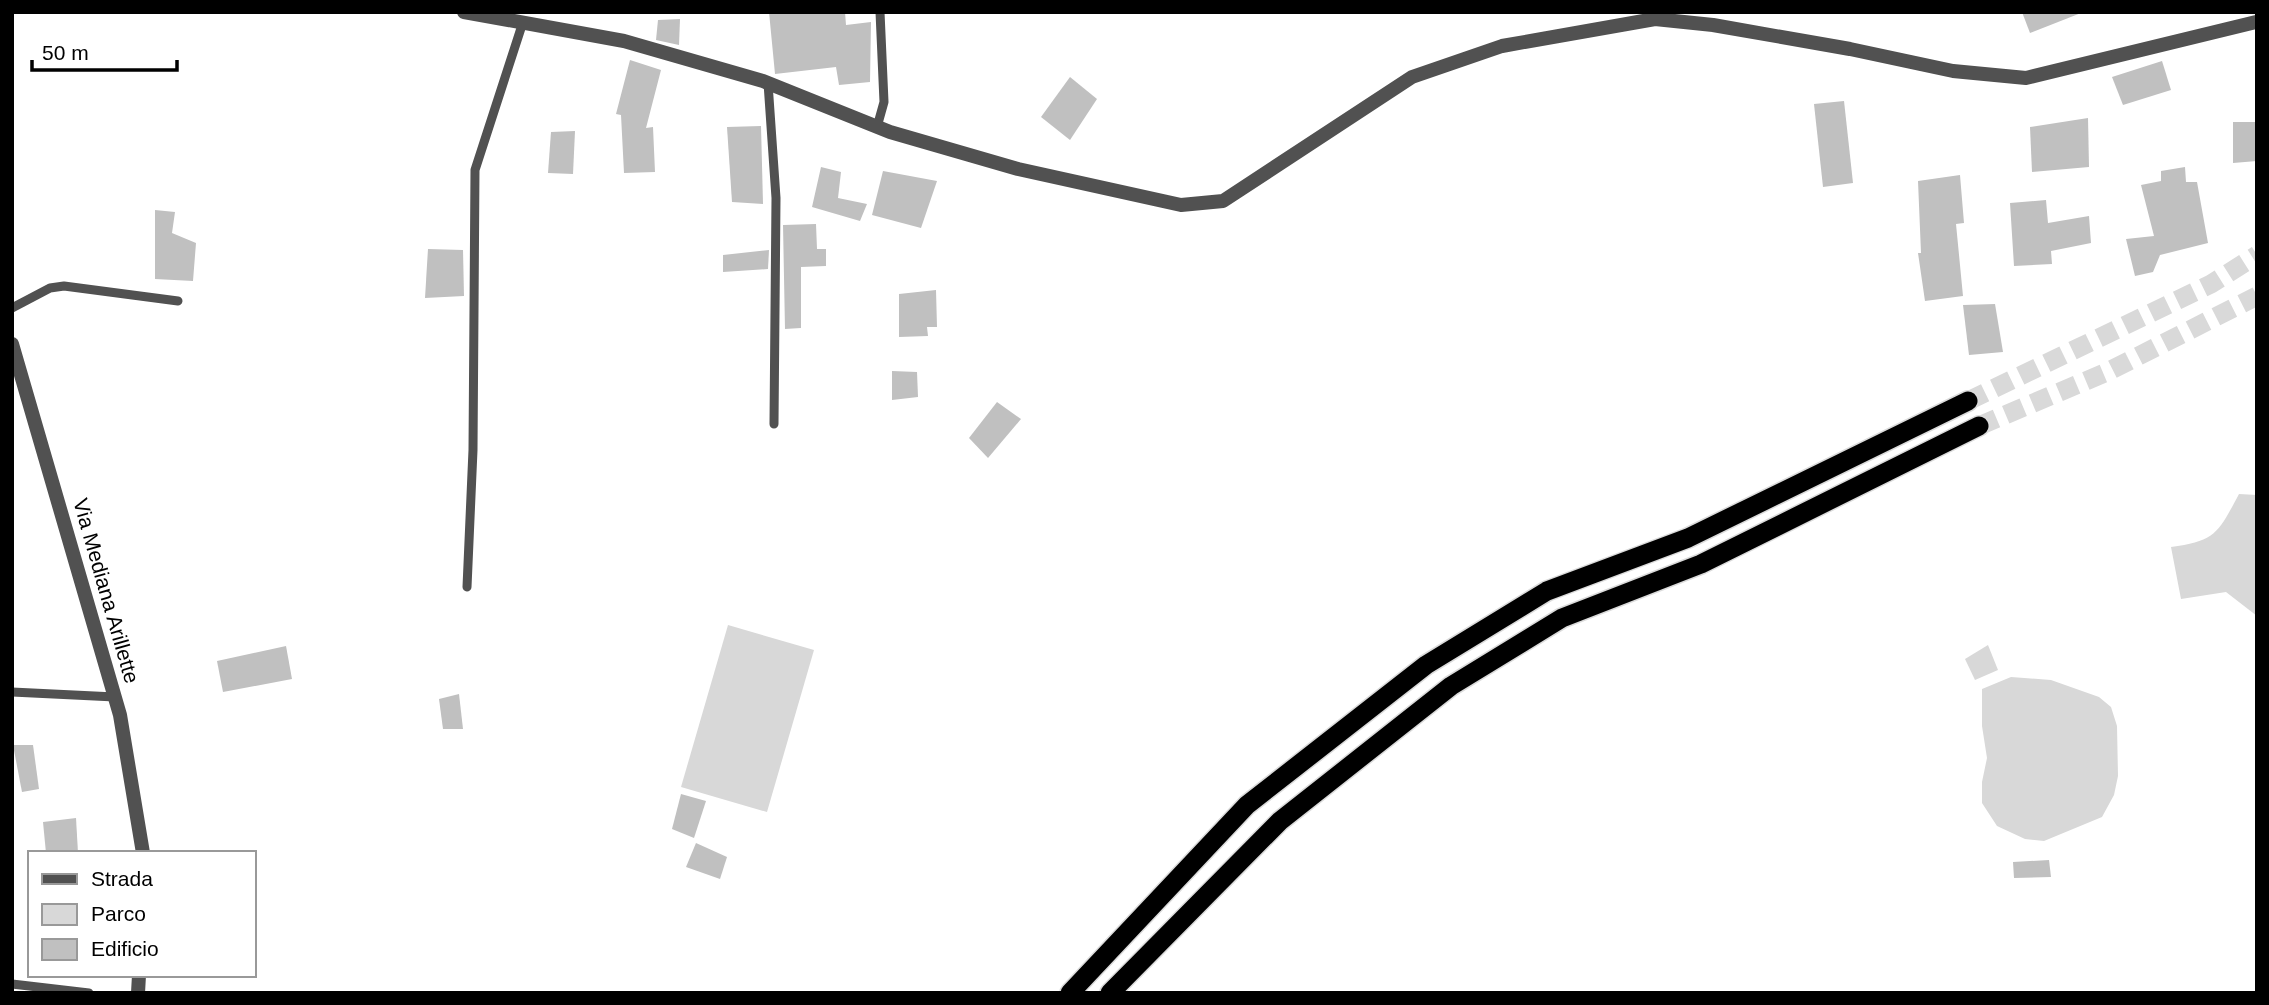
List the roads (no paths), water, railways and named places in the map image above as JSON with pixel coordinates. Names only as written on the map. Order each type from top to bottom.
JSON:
[{"type":"highway","points":[[1070,993],[1247,805],[1426,665],[1547,591],[1688,538],[1968,401]]},
{"type":"highway","points":[[1110,993],[1280,821],[1451,686],[1562,618],[1701,564],[1979,426]]},
{"type":"street","points":[[464,12],[624,41],[768,83],[877,127],[1018,169],[1181,205],[1223,201],[1412,77],[1503,46],[1655,19],[1713,25],[1850,48],[1953,71],[2026,78],[2252,19]]},
{"type":"street","name":"Via Mediana Arillette","points":[[12,344],[115,697],[143,851]]},
{"type":"lane","points":[[877,127],[884,102],[880,12]]},
{"type":"lane","points":[[467,587],[473,450],[475,170],[523,22]]},
{"type":"lane","points":[[768,83],[776,198],[774,424]]},
{"type":"lane","points":[[12,308],[50,288],[64,286],[178,301]]},
{"type":"lane","points":[[12,692],[115,697]]},
{"type":"lane","points":[[12,984],[89,993]]},
{"type":"tunnel","points":[[1968,401],[2211,284],[2257,255]]},
{"type":"tunnel","points":[[1979,426],[2107,372],[2257,296]]}]
